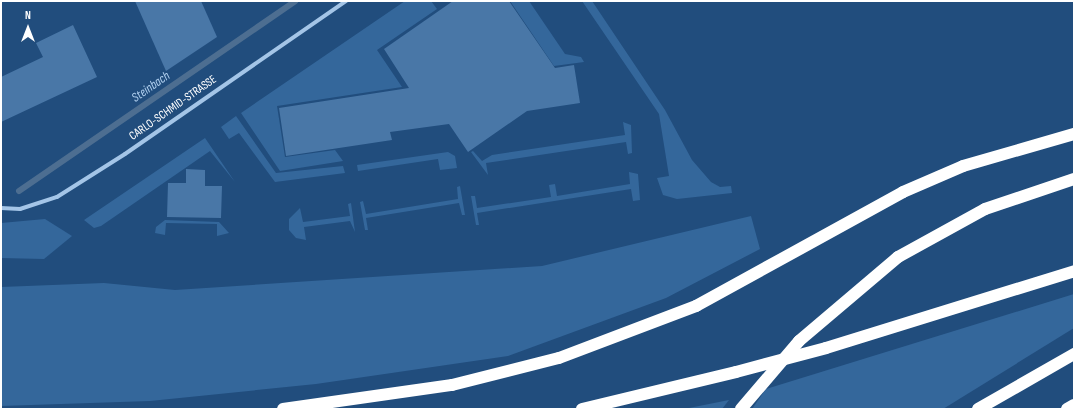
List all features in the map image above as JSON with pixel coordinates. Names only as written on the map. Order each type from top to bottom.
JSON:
[{"type":"highway","points":[[283,409],[452,385],[559,358],[696,306],[858,213],[909,189],[963,166],[1074,134]]},
{"type":"highway","points":[[741,409],[799,341],[898,257],[985,209],[1074,179]]},
{"type":"highway","points":[[582,409],[736,372],[826,348],[1074,271]]},
{"type":"highway","points":[[978,409],[1074,354]]},
{"type":"highway","points":[[1067,409],[1074,405]]},
{"type":"street","name":"CARLO-SCHMID-STRASSE","points":[[1,208],[20,209],[57,197],[125,154],[346,1]]},
{"type":"shaded area","points":[[405,1],[431,1],[437,9],[377,50],[402,87],[277,106],[285,157],[335,150],[343,161],[280,171],[241,113]]},
{"type":"shaded area","points":[[510,1],[529,1],[565,54],[581,57],[584,62],[554,66]]},
{"type":"shaded area","points":[[582,1],[592,1],[665,110],[692,160],[711,182],[720,187],[731,186],[732,193],[677,199],[663,195],[657,178],[669,176],[659,114]]},
{"type":"shaded area","points":[[236,116],[276,173],[343,166],[345,173],[275,182],[239,133],[229,139],[221,127]]},
{"type":"shaded area","points":[[623,122],[631,125],[632,153],[628,154],[626,142],[486,163],[488,175],[471,152],[473,151],[482,161],[492,155],[625,135]]},
{"type":"shaded area","points":[[205,138],[235,182],[210,151],[101,226],[94,228],[84,220]]},
{"type":"shaded area","points":[[448,152],[455,156],[457,168],[440,170],[438,159],[358,171],[357,165]]},
{"type":"shaded area","points":[[629,172],[638,174],[640,200],[633,201],[631,189],[477,213],[479,225],[476,225],[471,196],[475,196],[477,208],[551,197],[549,185],[555,184],[557,196],[630,184]]},
{"type":"shaded area","points":[[460,186],[465,215],[462,215],[459,203],[366,218],[368,230],[365,230],[360,202],[363,201],[366,214],[458,199],[457,187]]},
{"type":"shaded area","points":[[351,203],[355,232],[350,221],[304,227],[306,240],[296,238],[289,230],[289,219],[300,208],[303,222],[350,216],[348,204]]},
{"type":"shaded area","points":[[751,216],[760,249],[666,298],[508,356],[316,384],[150,401],[1,406],[1,287],[104,283],[175,290],[542,266]]},
{"type":"shaded area","points":[[45,219],[72,236],[44,259],[1,258],[1,223]]},
{"type":"shaded area","points":[[165,220],[219,222],[229,233],[217,236],[217,224],[166,223],[165,235],[155,233],[156,227]]},
{"type":"shaded area","points":[[1074,294],[1074,328],[943,409],[752,409],[766,389]]},
{"type":"shaded area","points":[[729,400],[722,409],[684,409]]},
{"type":"building","points":[[135,1],[201,1],[217,37],[166,71]]},
{"type":"building","points":[[453,1],[509,1],[555,68],[574,65],[580,103],[527,111],[468,152],[449,124],[390,132],[392,140],[286,156],[279,108],[409,88],[384,49]]},
{"type":"building","points":[[73,25],[97,77],[1,122],[1,77],[43,57],[36,43]]},
{"type":"building","points":[[186,169],[205,170],[205,186],[222,186],[221,218],[167,217],[168,183],[186,183]]},
{"type":"waterway","name":"Steinbach","points":[[19,191],[295,1]]}]
